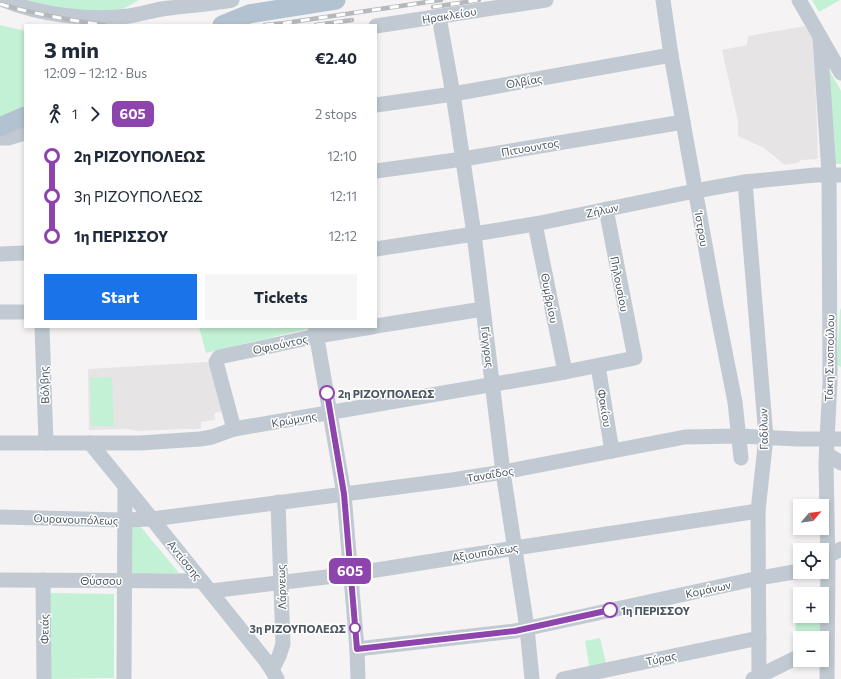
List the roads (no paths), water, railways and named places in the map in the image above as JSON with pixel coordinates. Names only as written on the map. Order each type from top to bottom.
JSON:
[{"type":"main road","points":[[224,24],[249,14],[336,0]]},
{"type":"main road","points":[[0,127],[22,123]]},
{"type":"street","points":[[4,0],[28,8],[63,15],[114,17],[130,16],[160,5],[232,0]]},
{"type":"street","name":"Ηρακλείου","points":[[377,26],[546,0]]},
{"type":"street","name":"Ίστρου","points":[[663,0],[671,55],[734,402],[741,458]]},
{"type":"street","points":[[799,0],[841,74]]},
{"type":"street","name":"Γάγγρας","points":[[440,17],[474,234],[503,472],[527,628],[532,679]]},
{"type":"street","name":"Τάκη Σινοπούλου","points":[[820,37],[835,175],[836,380],[834,439],[827,454],[830,559],[834,624],[829,635]]},
{"type":"street","name":"Ολβίας","points":[[377,105],[453,94],[671,55]]},
{"type":"street","name":"Πιτυουντος","points":[[377,171],[463,159],[683,122]]},
{"type":"street","points":[[0,138],[8,138],[22,123]]},
{"type":"street","name":"Ζήλων","points":[[377,249],[535,224],[745,182],[835,175]]},
{"type":"street","name":"Γαδίλων","points":[[745,182],[766,437],[758,511],[759,638],[756,678]]},
{"type":"street","name":"Πηλουσίου","points":[[606,209],[635,358]]},
{"type":"street","name":"Θυμβρίου","points":[[535,224],[565,372]]},
{"type":"street","points":[[0,254],[24,254]]},
{"type":"street","points":[[377,326],[483,309]]},
{"type":"street","points":[[0,312],[24,312]]},
{"type":"street","name":"Βόλβης","points":[[42,328],[46,443]]},
{"type":"street","name":"Οφιούντος","points":[[234,429],[216,362],[218,357],[316,332],[361,328]]},
{"type":"street","points":[[316,332],[344,494],[357,649],[358,679]]},
{"type":"street","name":"Κρώμνης","points":[[0,443],[140,443],[200,439],[212,437],[234,429],[565,372],[635,358]]},
{"type":"street","name":"Φακίου","points":[[598,366],[612,451]]},
{"type":"street","name":"Ταναΐδος","points":[[152,519],[452,480],[503,472],[685,437],[739,436],[834,439]]},
{"type":"street","name":"Αντίσσης","points":[[90,443],[206,586],[274,674]]},
{"type":"street","points":[[827,454],[841,463]]},
{"type":"street","points":[[124,679],[125,486]]},
{"type":"street","name":"Λάρνεως","points":[[274,674],[283,644],[278,502]]},
{"type":"street","name":"Αξιουπόλεως","points":[[206,586],[281,582],[350,574],[758,511]]},
{"type":"street","name":"Ουρανουπόλεως","points":[[0,517],[124,520],[152,519]]},
{"type":"street","name":"Κομάνων","points":[[357,649],[515,631],[759,578],[793,572]]},
{"type":"street","name":"Θύσσου","points":[[0,580],[124,580],[206,586]]},
{"type":"street","name":"Φειάς","points":[[44,580],[44,679]]},
{"type":"street","name":"Τύρας","points":[[562,679],[759,638]]},
{"type":"street","points":[[756,678],[793,660]]},
{"type":"street","name":"Τάκη Σινοπούλου","points":[[826,667],[827,679]]},
{"type":"railway","points":[[275,24],[441,0]]},
{"type":"railway","points":[[433,7],[479,0]]},
{"type":"railway","points":[[0,4],[26,11],[98,24]]},
{"type":"railway","points":[[323,24],[352,20]]},
{"type":"place","name":"2η ΡΙΖΟΥΠΟΛΕΩΣ","points":[[327,393]]},
{"type":"place","name":"1η ΠΕΡΙΣΣΟΥ","points":[[610,610]]},
{"type":"place","name":"3η ΡΙΖΟΥΠΟΛΕΩΣ","points":[[355,628]]}]
